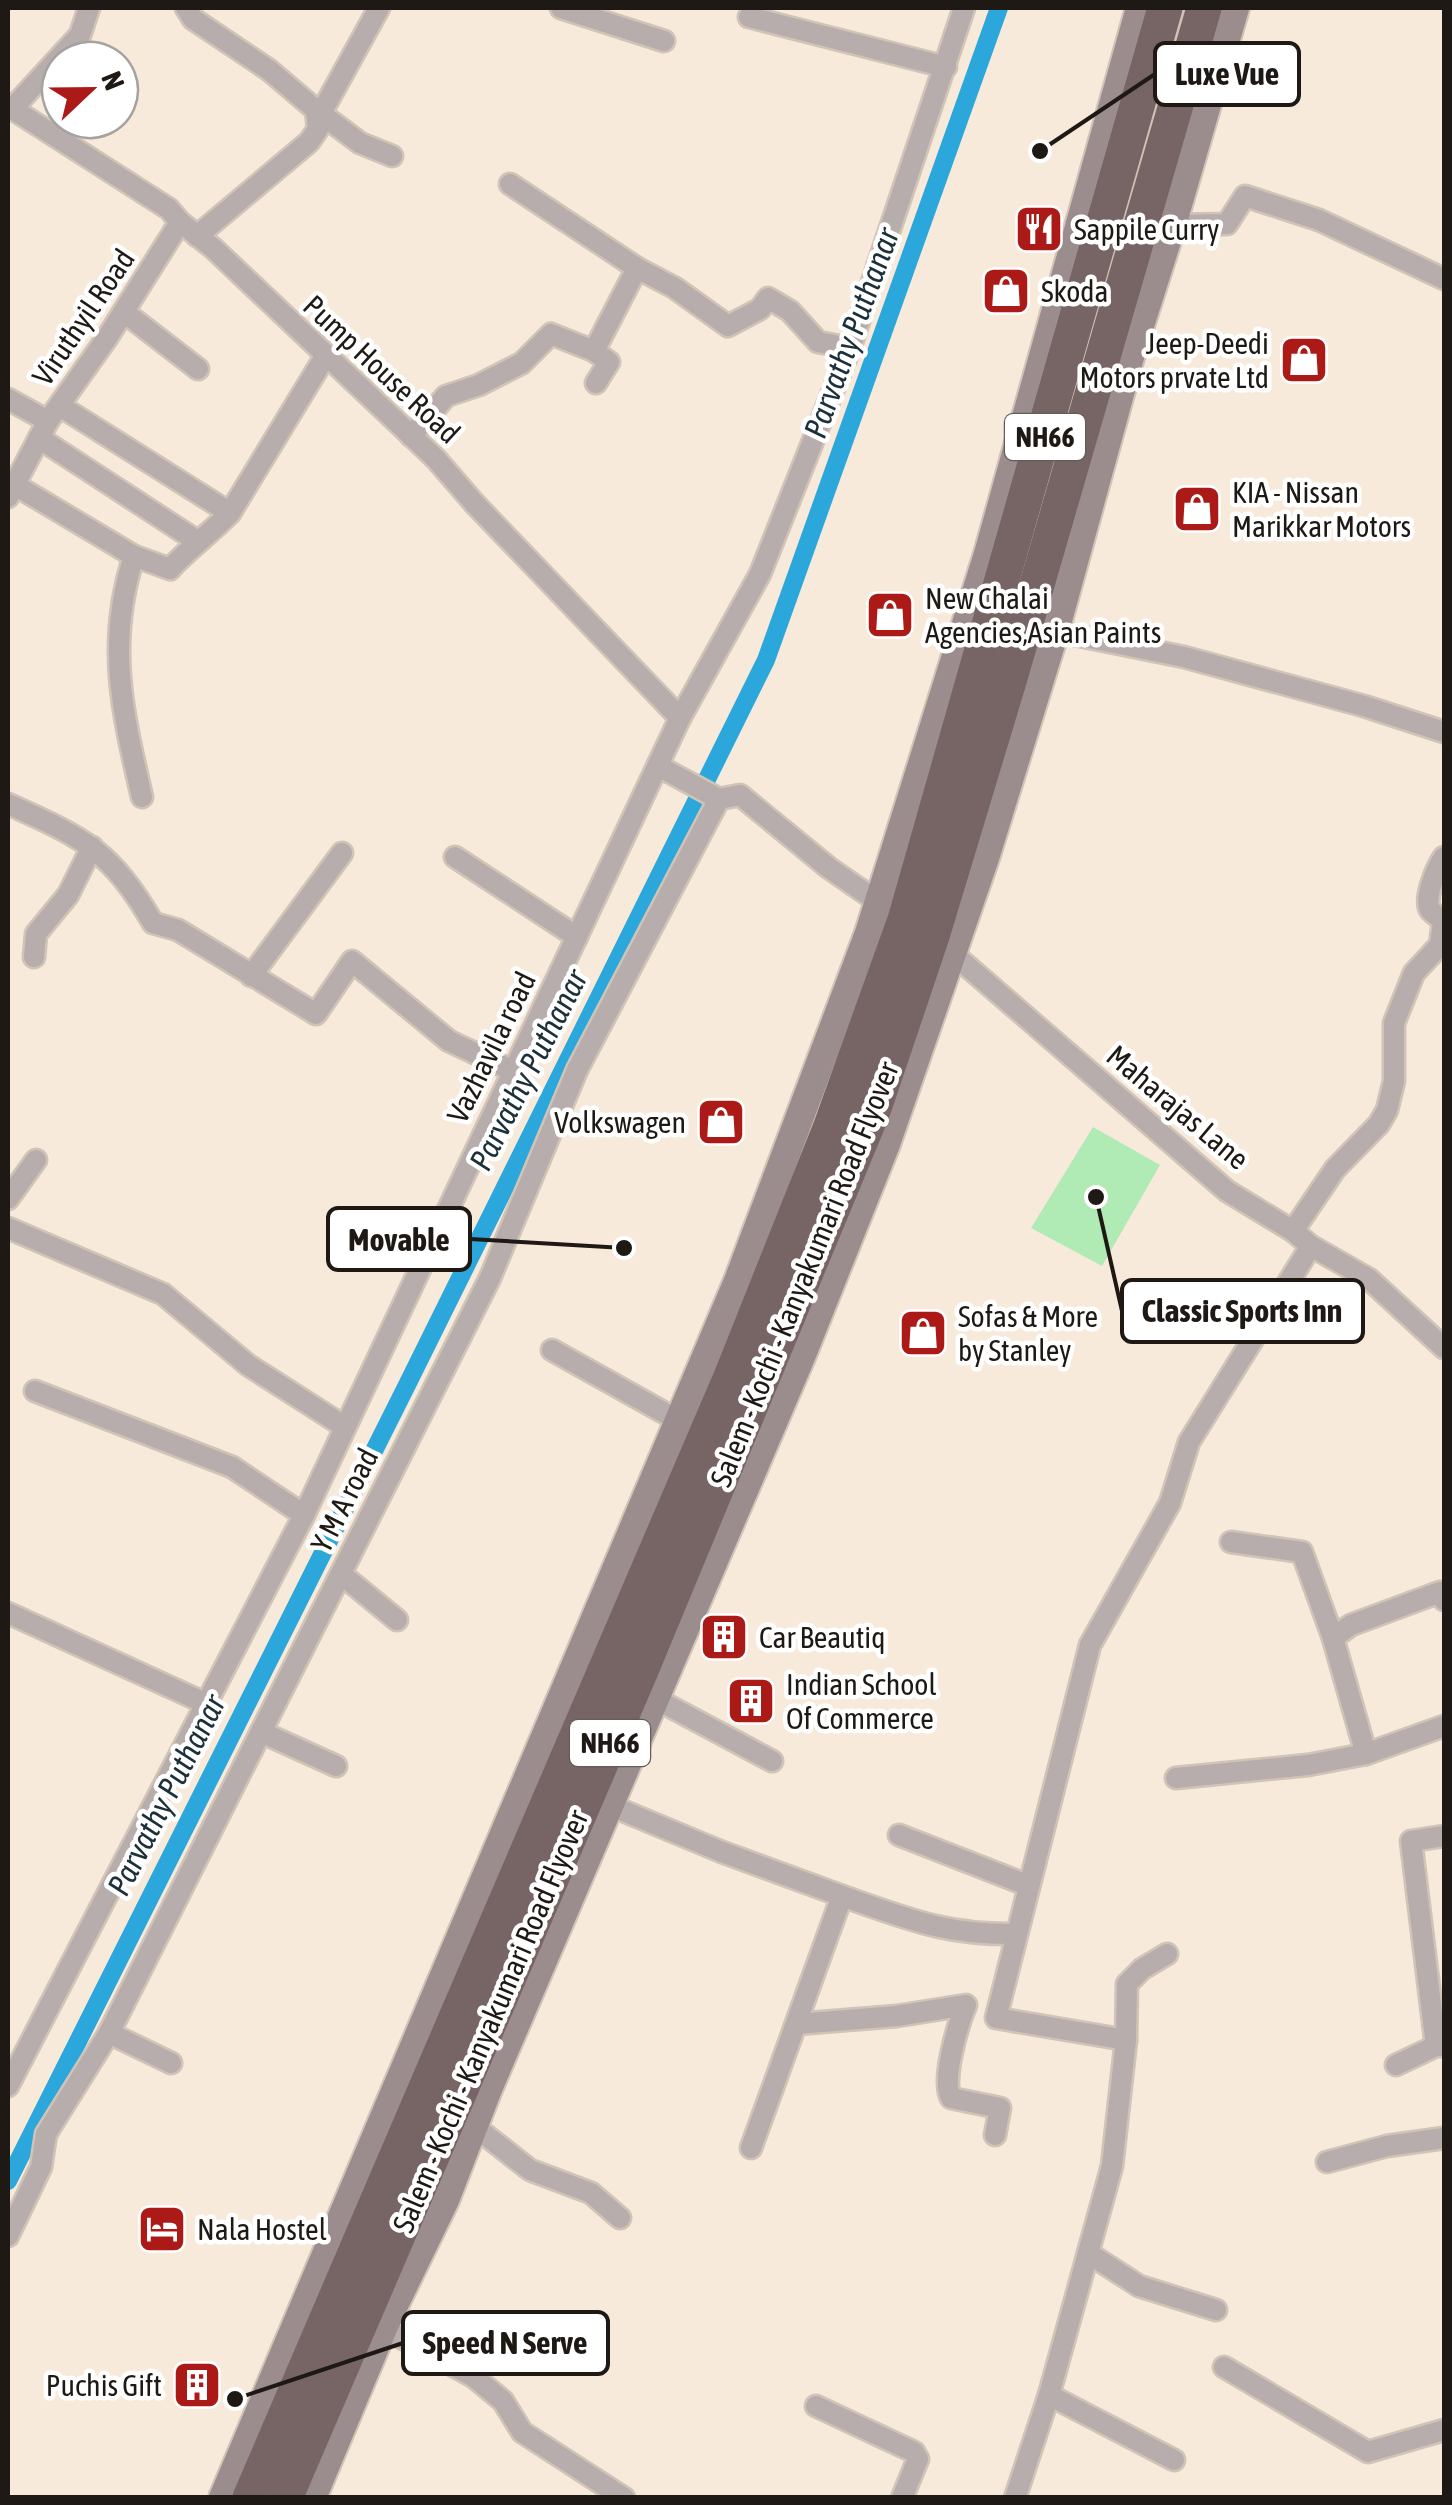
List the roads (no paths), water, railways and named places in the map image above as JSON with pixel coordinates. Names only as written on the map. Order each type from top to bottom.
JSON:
[{"type":"highway","name":"Salem - Kochi - Kanyakumari Road Flyover","points":[[285,2498],[760,1387],[873,1111],[916,927],[1165,8]]},
{"type":"highway","name":"Salem - Kochi - Kanyakumari Road Flyover","points":[[250,2498],[731,1377],[916,927],[1204,8]]},
{"type":"street","points":[[10,107],[80,35],[89,8]]},
{"type":"street","points":[[186,8],[193,19],[269,70],[360,143],[392,156]]},
{"type":"street","points":[[316,110],[325,106],[379,8]]},
{"type":"street","name":"Vazhavila road","points":[[8,2086],[304,1515],[680,718],[760,574],[850,348],[964,8]]},
{"type":"street","points":[[312,2498],[383,2328],[444,2200],[840,1262],[886,1144],[916,927],[988,554],[1140,8]]},
{"type":"street","points":[[223,2498],[738,1281],[916,927],[985,858],[1055,630],[1130,358],[1234,8]]},
{"type":"street","points":[[572,9],[664,41]]},
{"type":"street","points":[[749,17],[946,67]]},
{"type":"street","name":"Pump House Road","points":[[10,107],[170,210],[411,436],[680,718]]},
{"type":"street","points":[[197,236],[309,142],[318,129],[316,110]]},
{"type":"street","points":[[510,184],[728,326],[760,310],[768,298],[790,311],[818,342],[850,348]]},
{"type":"street","points":[[1172,225],[1228,224],[1245,196],[1318,220],[1444,279]]},
{"type":"street","name":"Viruthyil Road","points":[[12,491],[49,422],[180,222]]},
{"type":"street","points":[[594,351],[637,268]]},
{"type":"street","points":[[124,312],[198,369]]},
{"type":"street","points":[[411,436],[446,396],[522,364],[551,334],[594,351],[608,362],[596,383]]},
{"type":"street","points":[[12,491],[134,556],[170,569],[230,513],[326,355]]},
{"type":"street","points":[[8,399],[230,513]]},
{"type":"street","points":[[49,422],[197,540]]},
{"type":"street","points":[[134,556],[121,598],[118,671],[142,797]]},
{"type":"street","points":[[1055,630],[1184,657],[1444,732]]},
{"type":"street","name":"Maharajas Lane","points":[[658,766],[726,796],[740,796],[828,868],[916,927],[1227,1190],[1369,1279],[1444,1348]]},
{"type":"street","name":"Y M A road","points":[[8,2236],[41,2167],[46,2134],[108,2033],[490,1278],[576,1070],[726,796]]},
{"type":"street","points":[[8,805],[60,827],[114,864],[153,923],[178,930],[316,1014],[352,961],[449,1041],[513,1071]]},
{"type":"street","points":[[34,957],[36,934],[68,895],[92,847]]},
{"type":"street","points":[[251,976],[342,853]]},
{"type":"street","points":[[455,857],[577,937]]},
{"type":"street","points":[[1293,1231],[1334,1169],[1387,1110],[1394,1081],[1394,1023],[1414,973],[1440,945],[1443,922],[1428,904],[1434,876],[1444,858]]},
{"type":"street","points":[[8,1199],[36,1160]]},
{"type":"street","points":[[8,1228],[163,1294],[248,1365],[345,1427]]},
{"type":"street","points":[[996,2018],[1090,1646],[1170,1503],[1189,1442],[1311,1246]]},
{"type":"street","points":[[552,1350],[679,1421]]},
{"type":"street","points":[[35,1390],[232,1467],[304,1515]]},
{"type":"street","points":[[1231,1542],[1302,1552],[1333,1638],[1366,1754]]},
{"type":"street","points":[[340,1574],[397,1620]]},
{"type":"street","points":[[1333,1638],[1364,1619],[1440,1592],[1444,1600]]},
{"type":"street","points":[[8,1613],[207,1704]]},
{"type":"street","points":[[654,1698],[772,1761]]},
{"type":"street","points":[[1176,1778],[1366,1754],[1444,1726]]},
{"type":"street","points":[[261,1732],[336,1766]]},
{"type":"street","points":[[610,1805],[722,1852],[927,1926],[974,1934],[1016,1934]]},
{"type":"street","points":[[899,1835],[1027,1885]]},
{"type":"street","points":[[1396,2065],[1440,2046],[1411,1841],[1444,1836]]},
{"type":"street","points":[[751,2148],[842,1896]]},
{"type":"street","points":[[1015,2498],[1049,2395],[1112,2166],[1126,2040],[1127,1984],[1167,1954]]},
{"type":"street","points":[[797,2024],[897,2016],[966,2004],[996,2018],[1126,2040]]},
{"type":"street","points":[[966,2004],[945,2088],[950,2098],[1000,2108],[994,2135]]},
{"type":"street","points":[[108,2033],[171,2062]]},
{"type":"street","points":[[474,2126],[530,2170],[591,2193],[620,2218]]},
{"type":"street","points":[[1327,2162],[1387,2146],[1444,2138]]},
{"type":"street","points":[[1088,2254],[1140,2286],[1216,2310]]},
{"type":"street","points":[[383,2328],[474,2377],[502,2401],[522,2432],[624,2498]]},
{"type":"street","points":[[1224,2367],[1368,2452],[1444,2430]]},
{"type":"street","points":[[1049,2395],[1174,2460]]},
{"type":"street","points":[[816,2406],[914,2452],[918,2459],[916,2470],[902,2498]]},
{"type":"waterway","name":"Parvathy Puthanar","points":[[8,2181],[766,660],[999,8]]},
{"type":"place","name":"Luxe Vue","points":[[1040,151]]},
{"type":"place","name":"Sappile Curry","points":[[1039,229]]},
{"type":"place","name":"Skoda","points":[[1006,291]]},
{"type":"place","name":"Jeep-Deedi Motors prvate Ltd","points":[[1304,360]]},
{"type":"place","name":"KIA - Nissan Marikkar Motors","points":[[1197,509]]},
{"type":"place","name":"New Chalai Agencies,Asian Paints","points":[[890,615]]},
{"type":"place","name":"Volkswagen","points":[[721,1122]]},
{"type":"place","name":"Classic Sports Inn","points":[[1096,1197]]},
{"type":"place","name":"Movable","points":[[624,1248]]},
{"type":"place","name":"Sofas & More by Stanley","points":[[923,1333]]},
{"type":"place","name":"Car Beautiq","points":[[724,1637]]},
{"type":"place","name":"Indian School Of Commerce","points":[[751,1701]]},
{"type":"place","name":"Nala Hostel","points":[[162,2229]]},
{"type":"place","name":"Puchis Gift","points":[[197,2385]]},
{"type":"place","name":"Speed N Serve","points":[[235,2399]]}]
